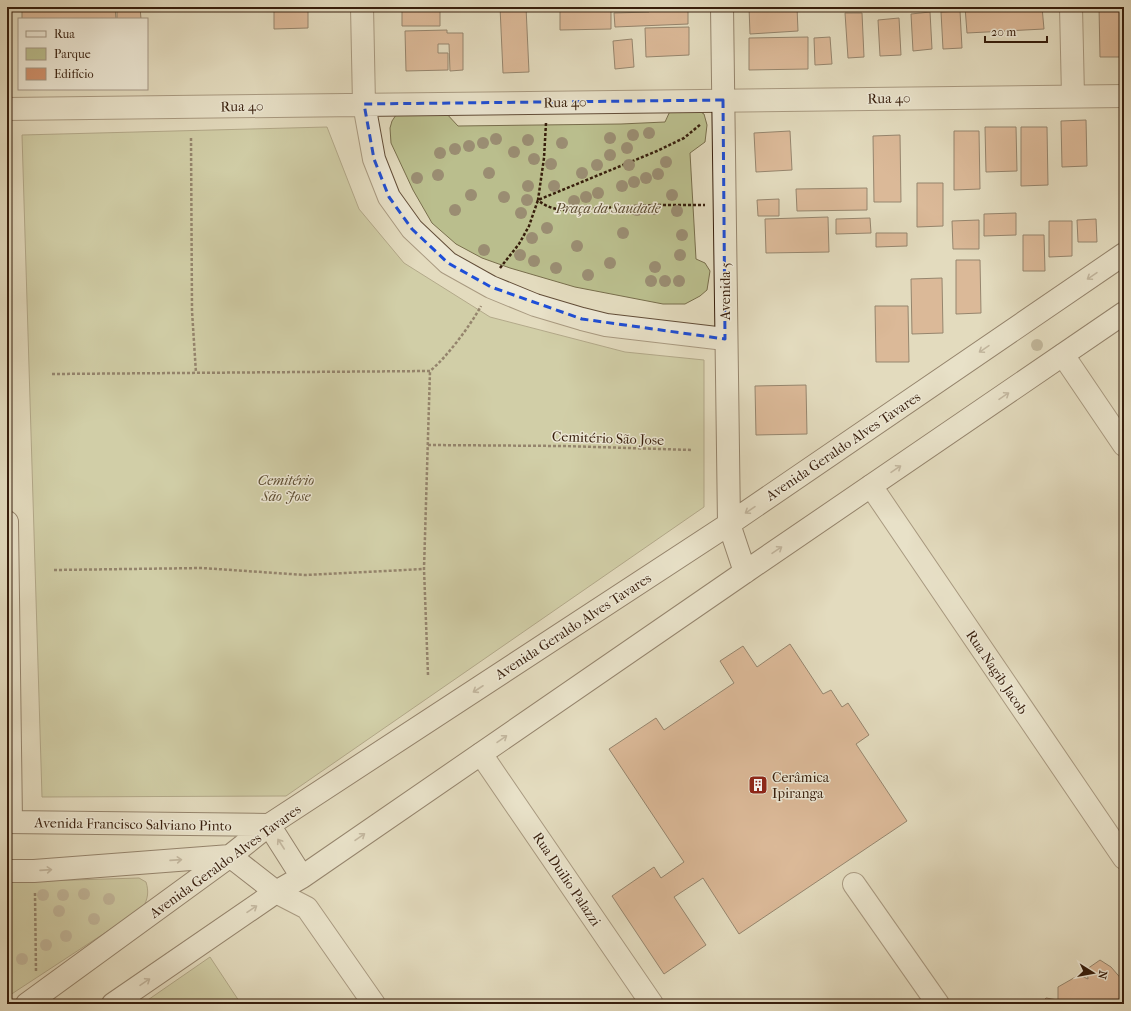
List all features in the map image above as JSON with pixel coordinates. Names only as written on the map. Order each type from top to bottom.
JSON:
[{"type":"street","points":[[362,7],[364,104],[374,158],[389,197],[412,229],[448,263],[491,287],[535,305],[606,325],[725,340]]},
{"type":"street","name":"Avenida 5","points":[[722,7],[728,524],[745,572]]},
{"type":"street","points":[[1071,7],[1073,96]]},
{"type":"street","name":"Rua 40","points":[[7,109],[1124,96]]},
{"type":"street","name":"Avenida Geraldo Alves Tavares","points":[[32,1001],[230,856],[269,825],[311,799],[728,524],[1124,254]]},
{"type":"street","points":[[112,1004],[276,892],[302,877],[1124,313]]},
{"type":"street","points":[[1063,355],[1124,445]]},
{"type":"street","name":"Rua Nagib Jacob","points":[[871,486],[1124,858]]},
{"type":"street","points":[[7,522],[9,822]]},
{"type":"street","name":"Rua Duilio Palazzi","points":[[481,754],[652,1004]]},
{"type":"street","name":"Avenida Francisco Salviano Pinto","points":[[9,822],[269,825]]},
{"type":"street","points":[[269,825],[302,877],[307,908],[374,1004]]},
{"type":"street","points":[[7,871],[34,871],[230,856],[276,892],[307,908]]},
{"type":"street","points":[[854,884],[938,1004]]},
{"type":"path","points":[[538,200],[657,151],[684,138],[712,115],[723,100]]},
{"type":"path","points":[[52,374],[430,371],[439,363],[476,316],[491,287],[496,273],[519,244],[529,226],[538,200],[544,158],[547,102]]},
{"type":"path","points":[[191,138],[192,311],[196,373]]},
{"type":"path","points":[[538,200],[549,207],[564,210],[655,205],[725,205]]},
{"type":"path","points":[[428,675],[424,569],[430,371]]},
{"type":"path","name":"Cemitério São Jose","points":[[428,445],[564,446],[692,450]]},
{"type":"path","points":[[54,570],[202,568],[305,576],[424,569]]},
{"type":"path","points":[[32,1001],[34,871]]},
{"type":"highlighted area","points":[[723,100],[725,339],[582,319],[491,287],[448,263],[412,229],[389,197],[374,159],[364,104]]},
{"type":"green space","name":"Praça da Saudade","points":[[694,108],[704,114],[707,125],[705,142],[690,153],[696,259],[705,263],[710,271],[707,290],[700,296],[685,304],[663,304],[575,287],[510,268],[482,258],[456,244],[432,223],[413,190],[391,143],[390,128],[396,115],[445,112],[458,126],[621,124],[665,122],[671,109]]},
{"type":"green space","name":"Cemitério São Jose","points":[[327,127],[359,209],[404,263],[490,317],[625,352],[704,360],[704,507],[286,796],[42,797],[22,135]]},
{"type":"green space","points":[[139,878],[146,882],[148,889],[147,898],[143,908],[7,997],[7,882]]},
{"type":"green space","points":[[210,957],[241,1004],[142,1004]]},
{"type":"building","points":[[22,7],[115,7],[116,18],[22,18]]},
{"type":"building","points":[[117,7],[140,7],[141,18],[117,18]]},
{"type":"building","points":[[274,7],[308,7],[308,28],[274,29]]},
{"type":"building","points":[[402,7],[440,7],[440,26],[402,26]]},
{"type":"building","points":[[500,7],[526,7],[529,72],[503,73]]},
{"type":"building","points":[[560,7],[611,7],[611,29],[560,30]]},
{"type":"building","points":[[649,7],[688,7],[688,24],[615,27],[614,13],[649,12]]},
{"type":"building","points":[[749,7],[797,7],[798,31],[750,34]]},
{"type":"building","points":[[866,7],[885,7],[885,10],[867,11]]},
{"type":"building","points":[[965,7],[1042,7],[1044,29],[967,33]]},
{"type":"building","points":[[1099,7],[1124,7],[1124,57],[1100,57]]},
{"type":"building","points":[[960,11],[962,48],[943,49],[941,12]]},
{"type":"building","points":[[930,12],[932,49],[913,51],[911,14]]},
{"type":"building","points":[[845,13],[862,13],[864,57],[848,58]]},
{"type":"building","points":[[899,18],[901,55],[880,56],[878,20]]},
{"type":"building","points":[[689,27],[689,55],[646,57],[645,28]]},
{"type":"building","points":[[447,30],[447,33],[463,33],[463,70],[450,71],[449,44],[438,44],[438,53],[448,53],[448,70],[406,71],[405,31]]},
{"type":"building","points":[[808,37],[808,69],[749,70],[749,38]]},
{"type":"building","points":[[830,37],[832,64],[815,65],[814,38]]},
{"type":"building","points":[[632,39],[634,67],[615,69],[613,41]]},
{"type":"building","points":[[1086,120],[1087,166],[1062,167],[1061,121]]},
{"type":"building","points":[[985,127],[1016,127],[1017,171],[986,172]]},
{"type":"building","points":[[1021,127],[1047,127],[1048,185],[1021,186]]},
{"type":"building","points":[[790,131],[792,170],[756,172],[754,133]]},
{"type":"building","points":[[954,131],[979,131],[980,189],[954,190]]},
{"type":"building","points":[[900,135],[901,202],[874,202],[873,136]]},
{"type":"building","points":[[917,183],[943,183],[943,226],[917,227]]},
{"type":"building","points":[[867,188],[867,210],[797,211],[796,189]]},
{"type":"building","points":[[779,199],[779,216],[758,216],[757,200]]},
{"type":"building","points":[[1016,213],[1016,235],[984,236],[984,214]]},
{"type":"building","points":[[828,217],[829,252],[766,253],[765,219]]},
{"type":"building","points":[[870,218],[871,233],[836,234],[836,219]]},
{"type":"building","points":[[1096,219],[1097,242],[1078,242],[1077,220]]},
{"type":"building","points":[[979,220],[979,249],[953,249],[952,221]]},
{"type":"building","points":[[1049,221],[1072,221],[1072,256],[1049,257]]},
{"type":"building","points":[[876,233],[907,233],[907,246],[876,247]]},
{"type":"building","points":[[1023,235],[1044,235],[1045,271],[1023,271]]},
{"type":"building","points":[[956,260],[980,260],[981,313],[956,314]]},
{"type":"building","points":[[942,278],[943,333],[912,334],[911,279]]},
{"type":"building","points":[[875,306],[908,306],[909,362],[876,362]]},
{"type":"building","points":[[806,385],[807,434],[756,435],[755,386]]},
{"type":"building","name":"Cerâmica Ipiranga","points":[[790,644],[823,694],[831,690],[842,707],[848,703],[869,735],[856,744],[907,821],[739,934],[703,878],[674,897],[706,945],[664,974],[612,896],[654,867],[661,878],[684,862],[609,749],[656,718],[664,730],[734,683],[720,661],[743,646],[757,667]]},
{"type":"building","points":[[1100,960],[1111,967],[1124,982],[1124,1004],[1040,1004],[1046,998],[1058,1000],[1058,987],[1079,975],[1088,979],[1087,969]]},
{"type":"place","name":"Cerâmica Ipiranga","points":[[758,785]]}]
